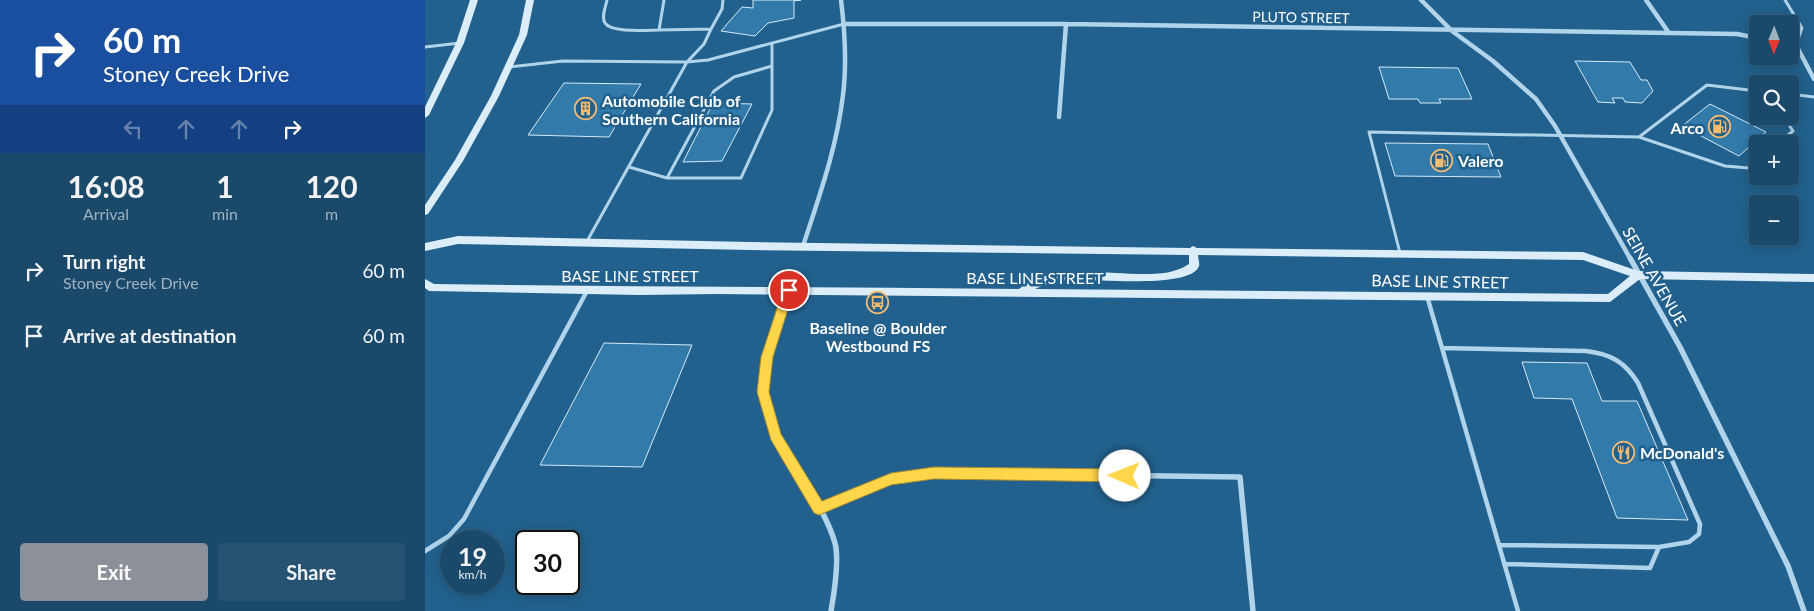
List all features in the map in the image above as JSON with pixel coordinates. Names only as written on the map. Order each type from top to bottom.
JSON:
[{"type":"main road","points":[[425,115],[460,43],[474,0]]},
{"type":"main road","points":[[425,212],[459,162],[495,96],[523,35],[530,0]]},
{"type":"main road","name":"BASE LINE STREET","points":[[425,247],[457,240],[1583,256],[1637,275],[1814,278]]},
{"type":"main road","points":[[1017,292],[1054,277],[1164,277],[1182,275],[1190,272],[1194,266],[1193,250]]},
{"type":"main road","name":"BASE LINE STREET","points":[[425,282],[432,288],[1610,298],[1637,275]]},
{"type":"street","points":[[803,246],[841,113],[845,74],[844,24],[841,0]]},
{"type":"street","name":"SEINE AVENUE","points":[[1421,0],[1451,31],[1493,61],[1536,99],[1559,135],[1637,275],[1685,356],[1788,566],[1804,611]]},
{"type":"street","points":[[1646,0],[1669,34]]},
{"type":"street","name":"PLUTO STREET","points":[[844,24],[1065,24],[1737,34],[1749,36]]},
{"type":"street","points":[[1059,117],[1065,24]]},
{"type":"street","points":[[1799,50],[1814,78]]},
{"type":"street","points":[[789,290],[767,357],[763,392],[775,436],[819,508],[835,544],[835,591],[831,611]]},
{"type":"street","points":[[819,508],[891,479],[934,473],[1240,477],[1253,611]]},
{"type":"lane","points":[[607,0],[603,18],[605,24],[613,29],[711,29]]},
{"type":"lane","points":[[659,30],[664,0]]},
{"type":"lane","points":[[586,243],[687,62],[704,44],[722,9],[723,0]]},
{"type":"lane","points":[[1785,0],[1794,15]]},
{"type":"lane","points":[[1799,23],[1802,28],[1799,36]]},
{"type":"lane","points":[[509,67],[563,61],[687,62],[724,57],[844,24]]},
{"type":"lane","points":[[425,47],[460,43]]},
{"type":"lane","points":[[629,167],[667,178],[741,178],[772,110],[772,43]]},
{"type":"lane","points":[[667,178],[715,91],[725,81],[739,73],[772,66]]},
{"type":"lane","points":[[1639,137],[1707,85],[1749,90]]},
{"type":"lane","points":[[1799,95],[1814,97]]},
{"type":"lane","points":[[1788,135],[1793,131],[1789,125]]},
{"type":"lane","points":[[1400,254],[1369,132],[1639,137],[1725,166],[1749,168]]},
{"type":"lane","points":[[425,552],[449,536],[464,519],[588,290]]},
{"type":"lane","points":[[1427,296],[1518,611]]},
{"type":"lane","points":[[1442,348],[1603,353],[1616,358],[1629,367],[1700,524],[1699,534],[1689,542],[1659,547],[1499,545]]},
{"type":"lane","points":[[1504,564],[1650,568],[1659,547]]},
{"type":"building","points":[[753,0],[801,0],[794,1],[794,18],[768,23],[755,36],[721,31],[742,7],[753,8]]},
{"type":"building","points":[[1575,61],[1630,62],[1641,80],[1647,80],[1653,91],[1642,103],[1625,102],[1623,98],[1612,98],[1615,103],[1598,102]]},
{"type":"building","points":[[1379,67],[1458,68],[1472,99],[1439,99],[1441,103],[1420,103],[1418,99],[1389,99]]},
{"type":"building","name":"Automobile Club of Southern California","points":[[564,83],[641,84],[609,137],[528,135]]},
{"type":"building","points":[[713,103],[752,104],[722,161],[683,162]]},
{"type":"building","points":[[1710,104],[1766,132],[1763,135],[1749,135],[1749,147],[1739,156],[1682,126]]},
{"type":"building","points":[[1385,143],[1488,144],[1501,177],[1395,176]]},
{"type":"building","points":[[604,343],[692,345],[642,467],[540,465]]},
{"type":"building","points":[[1522,362],[1587,363],[1602,401],[1637,401],[1688,520],[1617,518],[1572,399],[1534,398]]},
{"type":"place","name":"Automobile Club of Southern California","points":[[586,109]]},
{"type":"place","name":"Arco","points":[[1720,127]]},
{"type":"place","name":"Valero","points":[[1442,160]]},
{"type":"place","name":"Baseline @ Boulder Westbound FS","points":[[878,303]]},
{"type":"place","name":"McDonald's","points":[[1624,452]]},
{"type":"route","points":[[789,290],[767,357],[763,392],[775,436],[819,508],[891,479],[934,473],[1125,476]]}]
